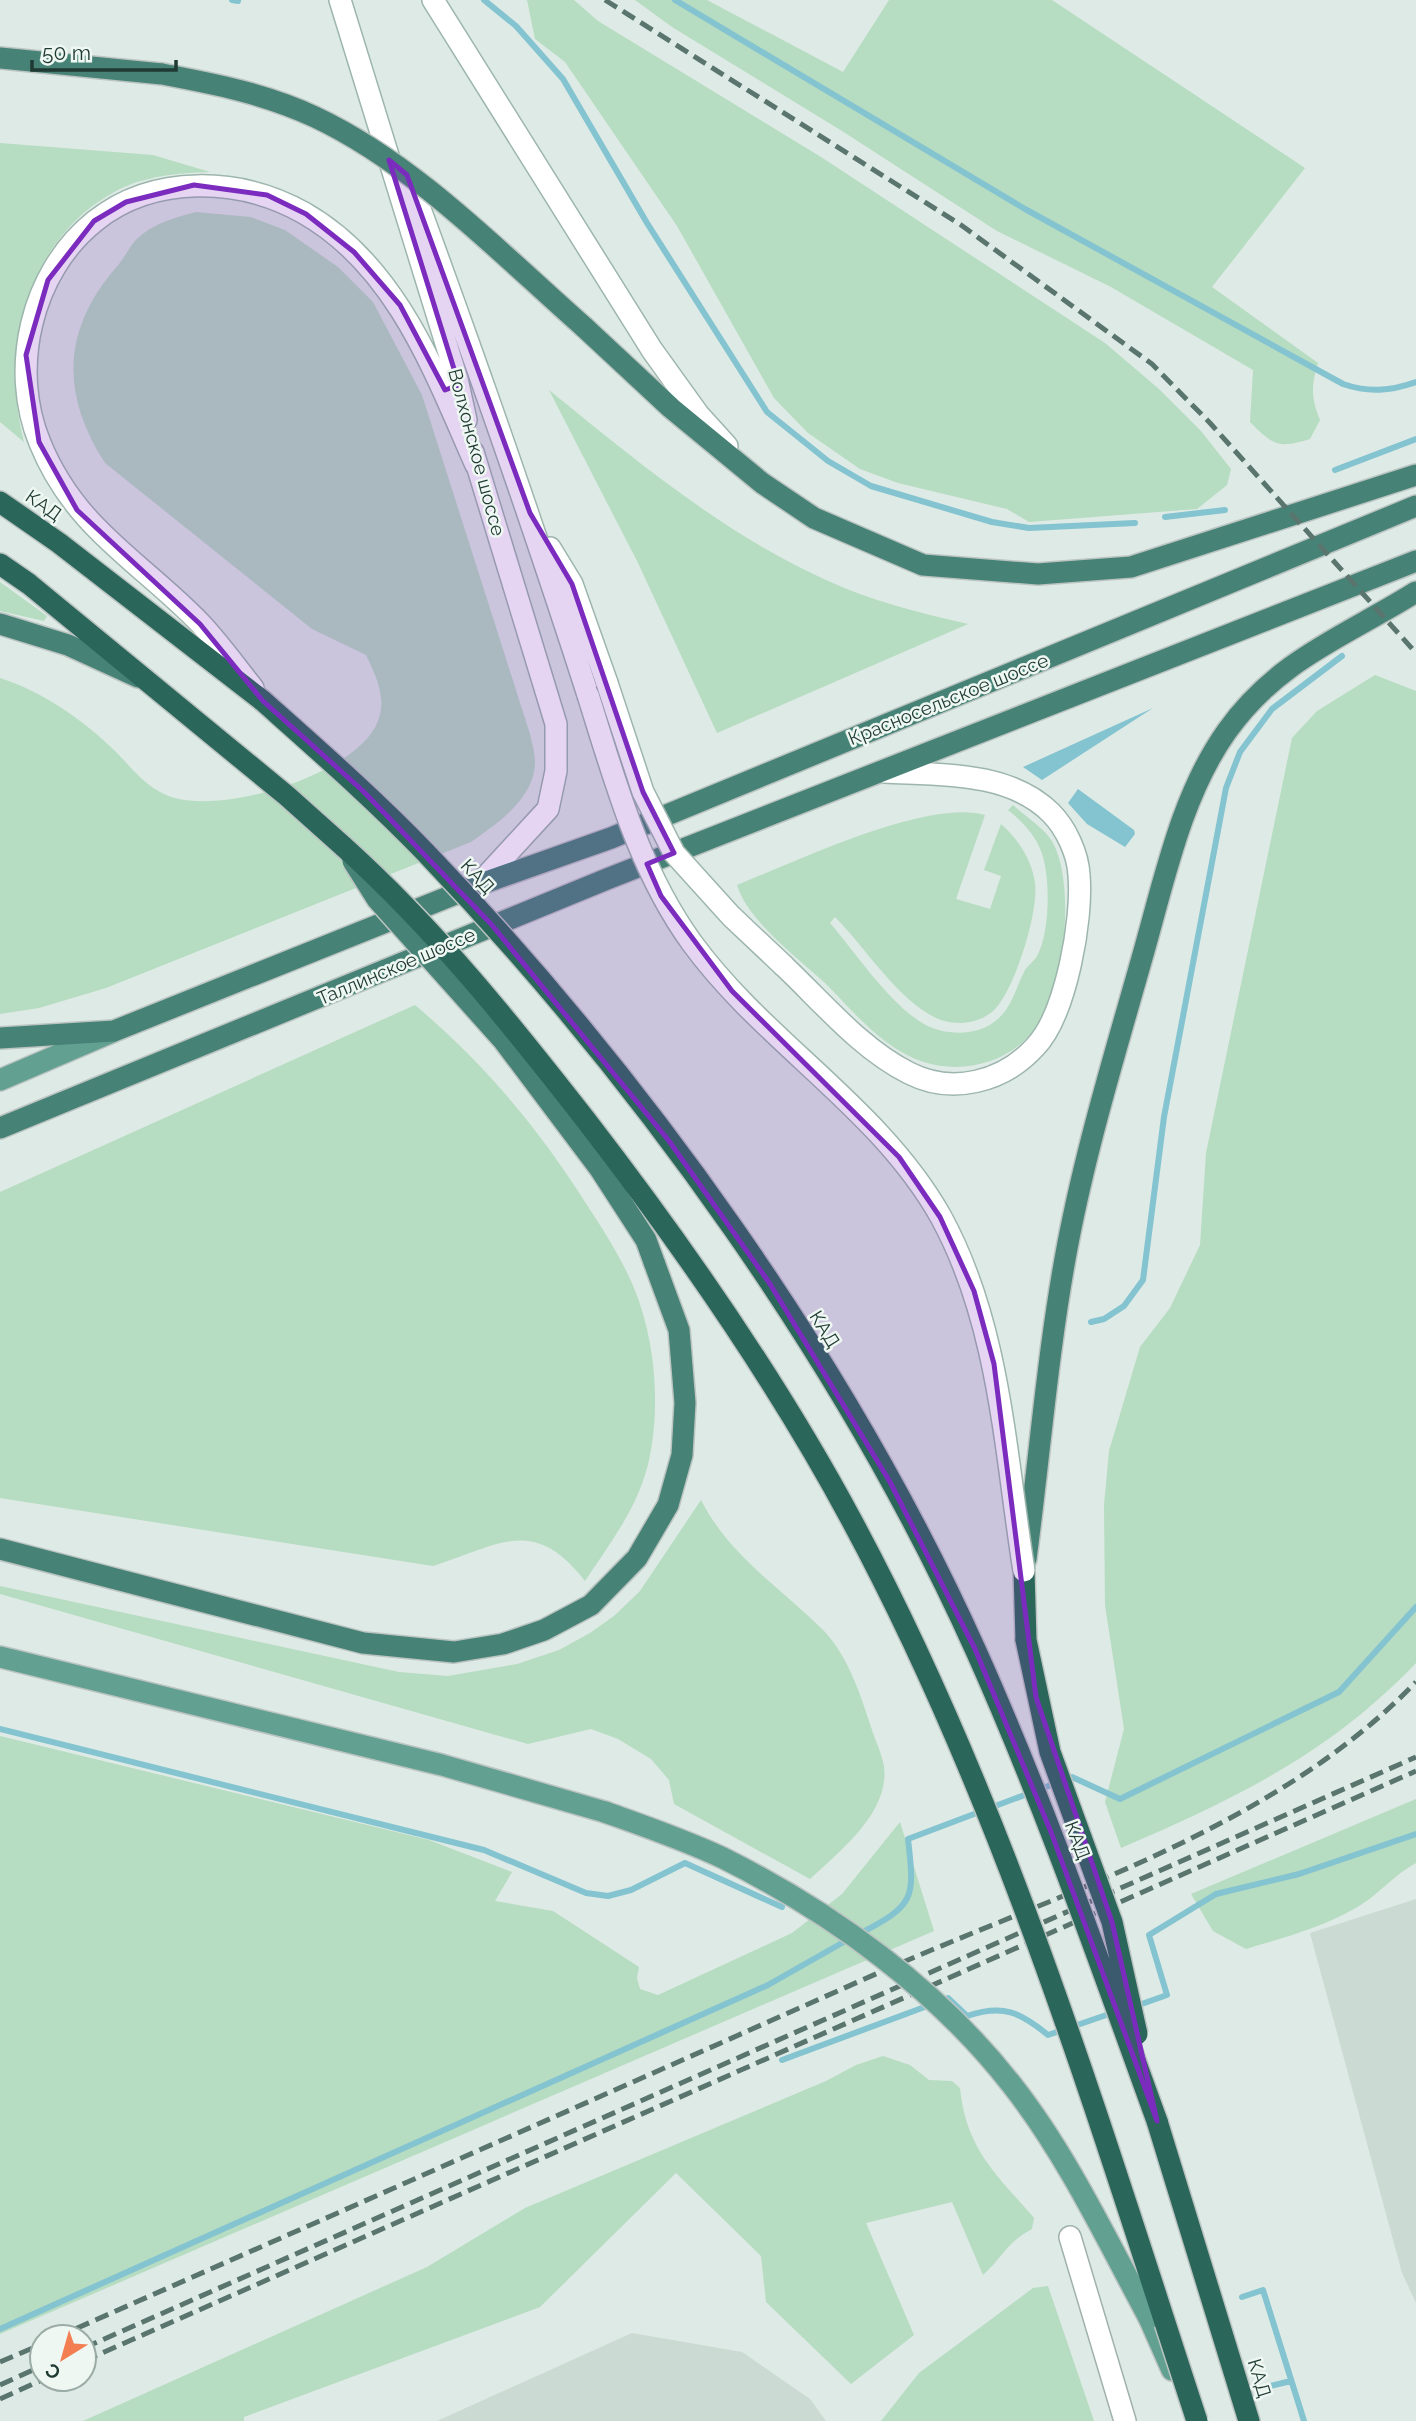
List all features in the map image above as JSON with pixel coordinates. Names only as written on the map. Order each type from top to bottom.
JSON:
[{"type":"highway","points":[[0,58],[162,74],[244,90],[316,117],[385,157],[583,327],[671,408],[762,483],[814,518],[923,565],[1038,574],[1131,567],[1416,475]]},
{"type":"highway","name":"КАД","points":[[0,502],[59,543],[264,701],[424,850],[543,984],[669,1141],[740,1239],[809,1346],[890,1482],[975,1649],[1051,1832],[1157,2122],[1249,2421]]},
{"type":"highway","name":"Красносельское шоссе","points":[[478,885],[611,838],[1416,506]]},
{"type":"highway","points":[[884,772],[1416,561]]},
{"type":"highway","points":[[0,564],[29,584],[287,796],[388,887],[449,950],[622,1168],[708,1286],[784,1402],[853,1522],[933,1685],[1005,1853],[1085,2080],[1195,2421]]},
{"type":"highway","points":[[1157,2122],[1112,1922],[1051,1752],[1036,1697],[1026,1640],[1024,1571],[1039,1440],[1068,1244],[1086,1163],[1165,876],[1205,768],[1228,730],[1252,702],[1296,662],[1344,631],[1416,593]]},
{"type":"highway","points":[[0,624],[68,645],[142,679]]},
{"type":"highway","name":"Таллинское шоссе","points":[[0,1128],[614,876],[884,772]]},
{"type":"highway","points":[[0,1549],[363,1643],[454,1652],[503,1644],[544,1630],[591,1605],[636,1558],[668,1505],[682,1455],[685,1403],[679,1329],[646,1240],[600,1169],[503,1040],[377,899],[344,847]]},
{"type":"highway","points":[[0,1038],[114,1031],[478,885]]},
{"type":"main road","name":"Волхонское шоссе","points":[[341,0],[457,379],[476,465],[548,699],[556,736],[556,771],[548,809],[478,885]]},
{"type":"main road","name":"Волхонское шоссе","points":[[341,0],[453,292],[530,513]]},
{"type":"main road","points":[[433,0],[652,350],[698,414],[762,483]]},
{"type":"main road","points":[[264,701],[201,624],[115,549],[77,510],[39,442],[28,397],[26,355],[33,316],[48,280],[69,249],[94,221],[126,202],[160,190],[194,185],[267,195],[306,214],[354,252],[400,305],[433,368],[476,465]]},
{"type":"main road","points":[[530,513],[572,584],[643,792],[674,853],[732,916],[882,1056],[910,1074],[943,1084],[976,1083],[1012,1068],[1037,1046],[1054,1020],[1073,941],[1079,874],[1072,844],[1052,814],[1021,791],[982,780],[884,772]]},
{"type":"main road","points":[[530,513],[623,805],[661,896],[693,944],[741,1000],[899,1157],[940,1217],[974,1291],[994,1364],[1024,1571]]},
{"type":"main road","points":[[0,1080],[114,1031]]},
{"type":"main road","points":[[0,1657],[442,1765],[605,1812],[723,1858],[849,1933],[909,1978],[967,2034],[1013,2085],[1048,2137],[1149,2318],[1195,2421]]},
{"type":"main road","points":[[1070,2237],[1125,2421]]},
{"type":"highlighted area","points":[[389,160],[407,175],[530,513],[572,584],[643,792],[674,853],[647,864],[661,896],[732,991],[899,1157],[940,1217],[974,1291],[994,1364],[1036,1697],[1112,1922],[1157,2121],[1051,1832],[975,1649],[890,1482],[770,1284],[669,1141],[491,924],[363,791],[263,701],[200,624],[77,510],[39,442],[26,355],[48,280],[94,221],[126,202],[194,185],[267,195],[306,214],[354,252],[400,305],[445,390],[459,385]]},
{"type":"shaded area","points":[[1416,1899],[1416,2303],[1402,2273],[1310,1933]]},
{"type":"shaded area","points":[[632,2333],[742,2352],[810,2399],[826,2421],[437,2421]]},
{"type":"green space","points":[[527,0],[574,0],[598,21],[821,157],[1105,343],[1159,389],[1201,431],[1231,469],[1227,485],[1197,509],[1029,522],[1007,509],[898,483],[860,469],[808,433],[774,398],[677,226],[565,62],[535,39]]},
{"type":"green space","points":[[635,0],[707,0],[843,72],[889,0],[1052,0],[1305,168],[1212,287],[1318,363],[1313,392],[1320,420],[1310,439],[1290,444],[1277,443],[1250,422],[1253,370],[1111,287],[997,231],[842,131],[672,27]]},
{"type":"green space","points":[[0,143],[153,155],[210,172],[162,176],[127,186],[86,212],[61,237],[41,267],[28,300],[19,335],[17,407],[24,442],[0,422]]},
{"type":"green space","points":[[196,212],[251,217],[285,230],[338,267],[373,302],[422,395],[530,734],[535,759],[533,775],[529,787],[513,809],[471,842],[106,988],[39,1008],[0,1014],[0,678],[62,708],[104,740],[150,786],[164,794],[187,800],[216,801],[248,796],[315,774],[343,759],[365,741],[378,721],[381,696],[366,655],[312,629],[105,463],[90,437],[80,411],[74,385],[74,360],[78,336],[100,288],[141,236],[163,222]]},
{"type":"green space","points":[[549,390],[682,494],[788,562],[860,594],[968,624],[717,733],[638,563]]},
{"type":"green space","points":[[0,582],[47,616],[44,621],[0,611]]},
{"type":"green space","points":[[1375,675],[1416,691],[1416,1663],[1349,1723],[1279,1771],[1203,1811],[1121,1848],[1105,1802],[1124,1729],[1105,1605],[1104,1505],[1109,1451],[1140,1347],[1170,1308],[1200,1245],[1206,1153],[1292,738],[1317,711]]},
{"type":"green space","points":[[1013,805],[1052,841],[1064,882],[1064,935],[1055,987],[1037,1026],[1015,1049],[987,1062],[971,1066],[940,1066],[896,1049],[870,1028],[762,925],[751,912],[737,885],[861,835],[930,816],[960,812],[985,815],[956,899],[990,909],[1001,876],[984,870],[1001,824],[1013,836],[1027,858],[1035,883],[1035,896],[1029,932],[1009,988],[986,1016],[974,1021],[954,1023],[926,1013],[898,989],[835,917],[830,923],[886,991],[911,1015],[942,1031],[962,1033],[982,1029],[999,1018],[1007,1008],[1025,970],[1037,956],[1047,919],[1048,889],[1044,862],[1032,834],[1008,810]]},
{"type":"green space","points":[[415,1005],[487,1074],[550,1150],[612,1245],[641,1308],[654,1372],[655,1417],[649,1460],[631,1508],[585,1581],[566,1560],[548,1548],[531,1542],[496,1544],[433,1566],[0,1498],[0,1192]]},
{"type":"green space","points":[[701,1500],[712,1520],[740,1554],[821,1628],[838,1649],[857,1687],[882,1757],[884,1784],[871,1815],[848,1844],[810,1879],[674,1804],[669,1780],[651,1759],[618,1739],[591,1729],[528,1744],[0,1594],[0,1586],[399,1672],[448,1676],[517,1664],[559,1650],[590,1633],[614,1616],[640,1591]]},
{"type":"green space","points":[[0,1736],[429,1840],[512,1872],[495,1901],[553,1911],[639,1967],[637,1978],[640,1989],[658,1995],[792,1933],[842,1894],[900,1822],[934,1931],[0,2334]]},
{"type":"green space","points":[[1416,1799],[1416,1863],[1362,1904],[1328,1922],[1246,1949],[1213,1931],[1191,1894]]},
{"type":"green space","points":[[883,2056],[910,2065],[929,2080],[952,2081],[960,2088],[963,2109],[976,2144],[995,2174],[1034,2218],[1032,2229],[1011,2245],[983,2275],[952,2202],[866,2223],[914,2335],[851,2384],[766,2302],[761,2256],[676,2173],[540,2307],[244,2417],[244,2421],[83,2421],[427,2267],[525,2208],[826,2081],[856,2065]]},
{"type":"green space","points":[[1048,2286],[1094,2421],[881,2421],[919,2373],[1033,2288]]},
{"type":"water","points":[[1153,708],[1042,780],[1023,767]]},
{"type":"water","points":[[1078,789],[1134,830],[1135,834],[1125,847],[1087,824],[1068,803]]},
{"type":"waterway","points":[[232,0],[238,1]]},
{"type":"waterway","points":[[484,0],[516,26],[563,79],[647,223],[767,412],[828,461],[871,486],[992,522],[1029,528],[1135,523]]},
{"type":"waterway","points":[[675,0],[1025,209],[1343,384],[1380,390],[1416,382]]},
{"type":"waterway","points":[[1335,470],[1416,439]]},
{"type":"waterway","points":[[1165,517],[1225,510]]},
{"type":"waterway","points":[[1091,1322],[1104,1319],[1124,1306],[1143,1280],[1164,1117],[1226,788],[1240,752],[1272,709],[1342,656]]},
{"type":"waterway","points":[[859,1934],[891,1915],[907,1898],[911,1875],[908,1839],[1072,1777],[1120,1799],[1339,1692],[1416,1607]]},
{"type":"waterway","points":[[0,1729],[484,1850],[586,1893],[608,1896],[631,1890],[685,1863],[782,1907]]},
{"type":"waterway","points":[[1136,2006],[1167,1995],[1149,1935],[1216,1894],[1299,1874],[1416,1834]]},
{"type":"waterway","points":[[0,2329],[768,1985],[849,1939]]},
{"type":"waterway","points":[[940,2001],[948,1998],[967,2016],[980,2012],[1010,2012],[1029,2021],[1048,2035],[1115,2012]]},
{"type":"waterway","points":[[782,2060],[930,2005]]},
{"type":"waterway","points":[[1242,2297],[1263,2290],[1304,2421]]},
{"type":"waterway","points":[[1270,2386],[1291,2381]]},
{"type":"railway","points":[[605,0],[961,225],[1152,364],[1210,423],[1416,653]]},
{"type":"railway","points":[[89,2323],[878,1973],[1162,1852],[1232,1817],[1298,1778],[1360,1733],[1416,1682]]},
{"type":"railway","points":[[98,2342],[1416,1757]]},
{"type":"railway","points":[[98,2355],[1416,1771]]},
{"type":"railway","points":[[0,2362],[28,2350]]},
{"type":"railway","points":[[0,2385],[28,2372]]},
{"type":"railway","points":[[0,2399],[28,2386]]}]
